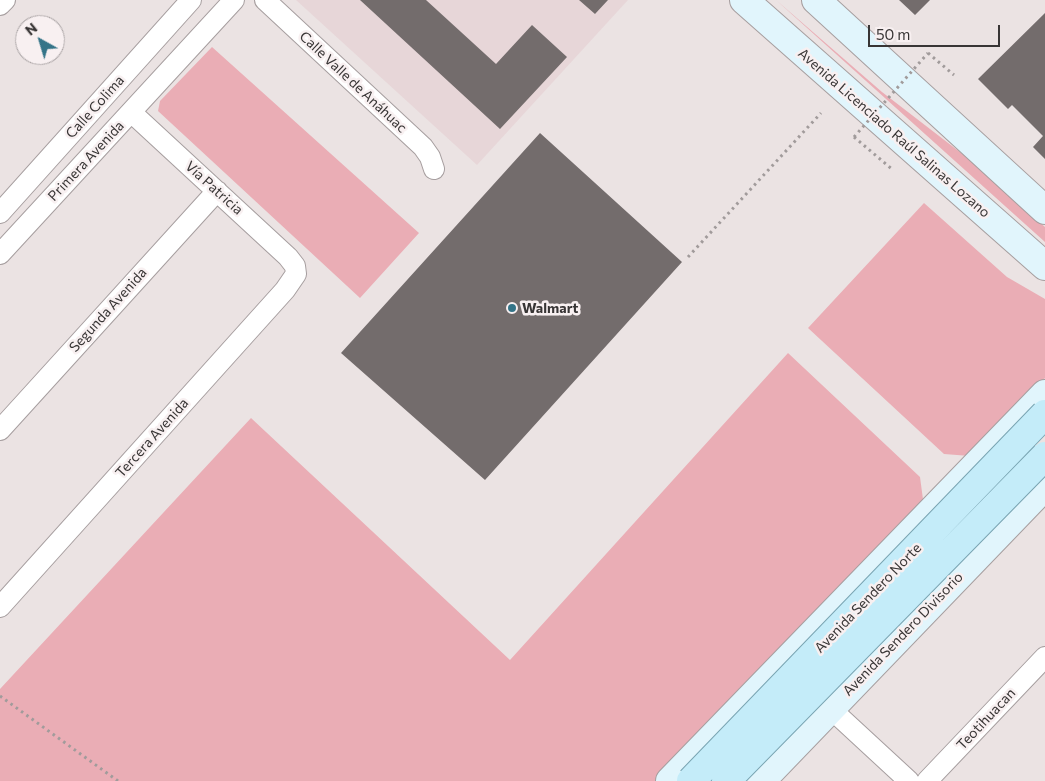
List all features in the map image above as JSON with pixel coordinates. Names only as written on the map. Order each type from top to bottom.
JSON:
[{"type":"main road","name":"Avenida Licenciado Raúl Salinas Lozano","points":[[744,0],[1045,266]]},
{"type":"main road","points":[[816,0],[1045,210]]},
{"type":"main road","points":[[973,143],[1016,166],[1045,189]]},
{"type":"main road","points":[[670,781],[1045,394]]},
{"type":"main road","name":"Avenida Sendero Norte","points":[[691,781],[1045,414]]},
{"type":"main road","name":"Avenida Sendero Norte","points":[[726,781],[1045,456]]},
{"type":"main road","points":[[972,468],[990,471],[1005,481],[1022,510]]},
{"type":"main road","name":"Avenida Sendero Divisorio","points":[[761,781],[1045,486]]},
{"type":"street","points":[[0,5],[5,0]]},
{"type":"street","name":"Primera Avenida","points":[[0,254],[234,0]]},
{"type":"street","name":"Calle Valle de Anáhuac","points":[[265,0],[423,147],[430,156],[434,169]]},
{"type":"street","points":[[188,1],[213,24]]},
{"type":"street","name":"Calle Colima","points":[[0,214],[188,1]]},
{"type":"street","name":"Vía Patricia","points":[[131,112],[288,257],[295,266]]},
{"type":"street","name":"Segunda Avenida","points":[[0,430],[217,191]]},
{"type":"street","name":"Tercera Avenida","points":[[0,607],[285,290],[296,274],[295,266]]},
{"type":"street","name":"Teotihuacan","points":[[927,781],[1045,656]]},
{"type":"street","points":[[831,709],[909,781]]},
{"type":"path","points":[[893,170],[854,138],[928,53],[954,75]]},
{"type":"path","points":[[688,257],[821,112]]},
{"type":"path","points":[[0,696],[118,781]]},
{"type":"shaded area","points":[[296,0],[628,0],[477,165]]},
{"type":"shaded area","points":[[776,0],[882,92],[965,156],[1045,227],[1045,242]]},
{"type":"shaded area","points":[[212,47],[419,233],[360,298],[158,111],[160,101]]},
{"type":"shaded area","points":[[924,203],[1007,277],[1045,299],[1045,378],[970,456],[944,454],[808,328]]},
{"type":"shaded area","points":[[788,353],[920,477],[924,507],[655,781],[0,781],[0,689],[251,418],[510,660]]},
{"type":"building","points":[[360,0],[426,0],[496,64],[532,25],[567,57],[500,129]]},
{"type":"building","points":[[579,0],[608,0],[595,14]]},
{"type":"building","points":[[899,0],[930,0],[915,15]]},
{"type":"building","points":[[1045,13],[1045,159],[1033,147],[1043,136],[1012,105],[1008,109],[978,79]]},
{"type":"building","name":"Walmart","points":[[540,133],[682,262],[485,480],[341,353]]},
{"type":"place","name":"Walmart","points":[[512,308]]}]
